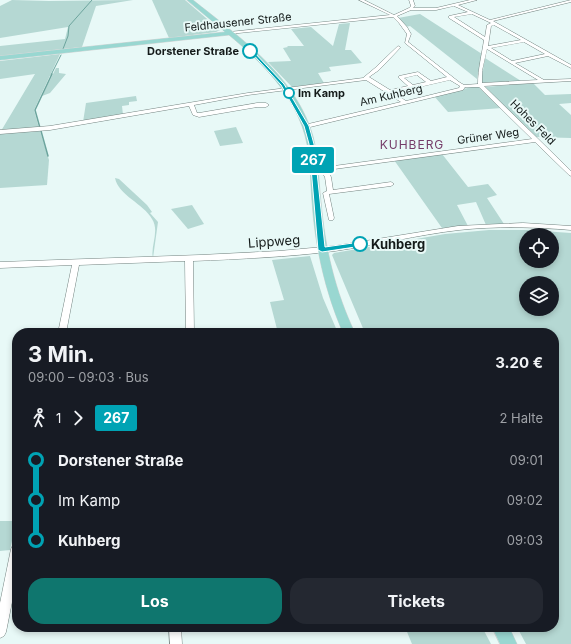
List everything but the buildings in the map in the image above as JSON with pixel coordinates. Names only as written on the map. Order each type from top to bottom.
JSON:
[{"type":"main road","points":[[190,0],[258,58],[286,89],[306,126],[311,144],[322,250],[328,283],[347,328]]},
{"type":"main road","name":"Feldhausener Straße","points":[[0,58],[229,33]]},
{"type":"main road","points":[[502,632],[508,644]]},
{"type":"street","points":[[361,0],[394,16],[408,31],[409,36],[404,42],[450,78],[464,86]]},
{"type":"street","points":[[410,10],[412,6],[411,0]]},
{"type":"street","name":"Feldhausener Straße","points":[[229,33],[394,16],[410,10],[428,10],[475,0]]},
{"type":"street","points":[[480,85],[480,71],[487,46],[486,39],[489,26],[492,23],[571,1]]},
{"type":"street","points":[[455,5],[492,23],[571,67]]},
{"type":"street","points":[[471,13],[450,17],[486,39]]},
{"type":"street","points":[[487,46],[523,41]]},
{"type":"street","points":[[487,46],[542,81]]},
{"type":"street","points":[[0,132],[50,128],[286,89],[367,78],[398,48]]},
{"type":"street","points":[[512,62],[548,54]]},
{"type":"street","points":[[411,86],[401,77],[419,74],[430,83]]},
{"type":"street","points":[[367,78],[406,102]]},
{"type":"street","points":[[390,92],[450,78]]},
{"type":"street","name":"Am Kuhberg","points":[[306,126],[406,102],[464,86],[571,80]]},
{"type":"street","name":"Hohes Feld","points":[[480,85],[571,174]]},
{"type":"street","points":[[191,104],[195,114],[199,115],[257,105],[266,106]]},
{"type":"street","name":"Grüner Weg","points":[[314,170],[536,140]]},
{"type":"street","points":[[324,169],[328,177],[330,192]]},
{"type":"street","points":[[331,218],[326,193],[391,184]]},
{"type":"street","name":"Lippweg","points":[[0,265],[189,259],[322,250],[443,230],[508,226],[571,228]]},
{"type":"street","points":[[189,259],[190,328]]},
{"type":"street","points":[[63,328],[76,263]]},
{"type":"street","points":[[0,632],[12,573]]},
{"type":"street","points":[[175,632],[176,644]]},
{"type":"green space","points":[[12,0],[133,0],[96,6],[82,47],[0,56],[0,46],[65,39],[68,27],[0,38],[0,6]]},
{"type":"green space","points":[[152,0],[185,0],[220,30],[216,32],[169,38]]},
{"type":"green space","points":[[420,14],[482,54],[477,79],[410,26],[406,27],[398,18]]},
{"type":"green space","points":[[350,23],[345,50],[351,50],[362,63],[329,67],[331,71],[318,73],[324,83],[292,87],[268,62],[291,61],[283,48],[288,47],[287,46],[304,46],[291,29],[311,27],[333,46],[339,24]]},
{"type":"green space","points":[[60,54],[34,110],[39,128],[1,131],[35,74],[0,79],[0,61]]},
{"type":"green space","points":[[485,58],[521,81],[481,82]]},
{"type":"green space","points":[[56,68],[59,68],[59,73],[66,74],[50,93],[42,96]]},
{"type":"green space","points":[[533,83],[545,95],[571,94],[571,103],[559,104],[571,115],[571,138],[536,137],[484,87]]},
{"type":"green space","points":[[476,86],[481,88],[502,108],[448,112],[434,96]]},
{"type":"green space","points":[[136,96],[137,101],[129,102],[129,105],[122,106],[123,115],[83,122],[86,103]]},
{"type":"green space","points":[[236,127],[243,143],[220,146],[214,131]]},
{"type":"green space","points":[[40,131],[49,160],[47,185],[0,188],[0,133]]},
{"type":"green space","points":[[442,154],[468,187],[488,184],[497,195],[487,198],[504,224],[486,225],[476,202],[457,205],[468,226],[442,228],[394,160]]},
{"type":"green space","points":[[115,178],[119,179],[147,205],[152,212],[150,213],[158,222],[153,258],[152,254],[155,229],[152,219],[121,189]]},
{"type":"green space","points":[[192,205],[204,224],[188,229],[171,209]]},
{"type":"green space","points":[[489,230],[519,230],[519,268],[559,268],[559,232],[571,233],[571,644],[526,644],[520,632],[559,632],[559,328],[363,328],[332,255],[334,253],[445,234]]},
{"type":"green space","points":[[310,256],[323,298],[336,328],[277,328],[270,302],[284,300],[272,260]]},
{"type":"green space","points":[[0,521],[12,521],[12,541],[10,550],[0,551]]},
{"type":"green space","points":[[407,632],[485,632],[491,644],[412,644]]},
{"type":"waterway","points":[[63,49],[68,36],[69,26],[92,0]]},
{"type":"waterway","points":[[51,75],[61,55]]},
{"type":"waterway","points":[[40,128],[35,110],[52,74]]},
{"type":"waterway","points":[[41,131],[48,156]]},
{"type":"bus line","name":"267","points":[[250,51],[274,74],[283,85],[294,102],[306,126],[311,144],[322,250],[360,244]]},
{"type":"place","name":"Dorstener Straße","points":[[250,51]]},
{"type":"place","name":"Im Kamp","points":[[289,93]]},
{"type":"place","name":"Kuhberg","points":[[360,244]]},
{"type":"district","name":"KUHBERG","points":[[412,145]]}]
